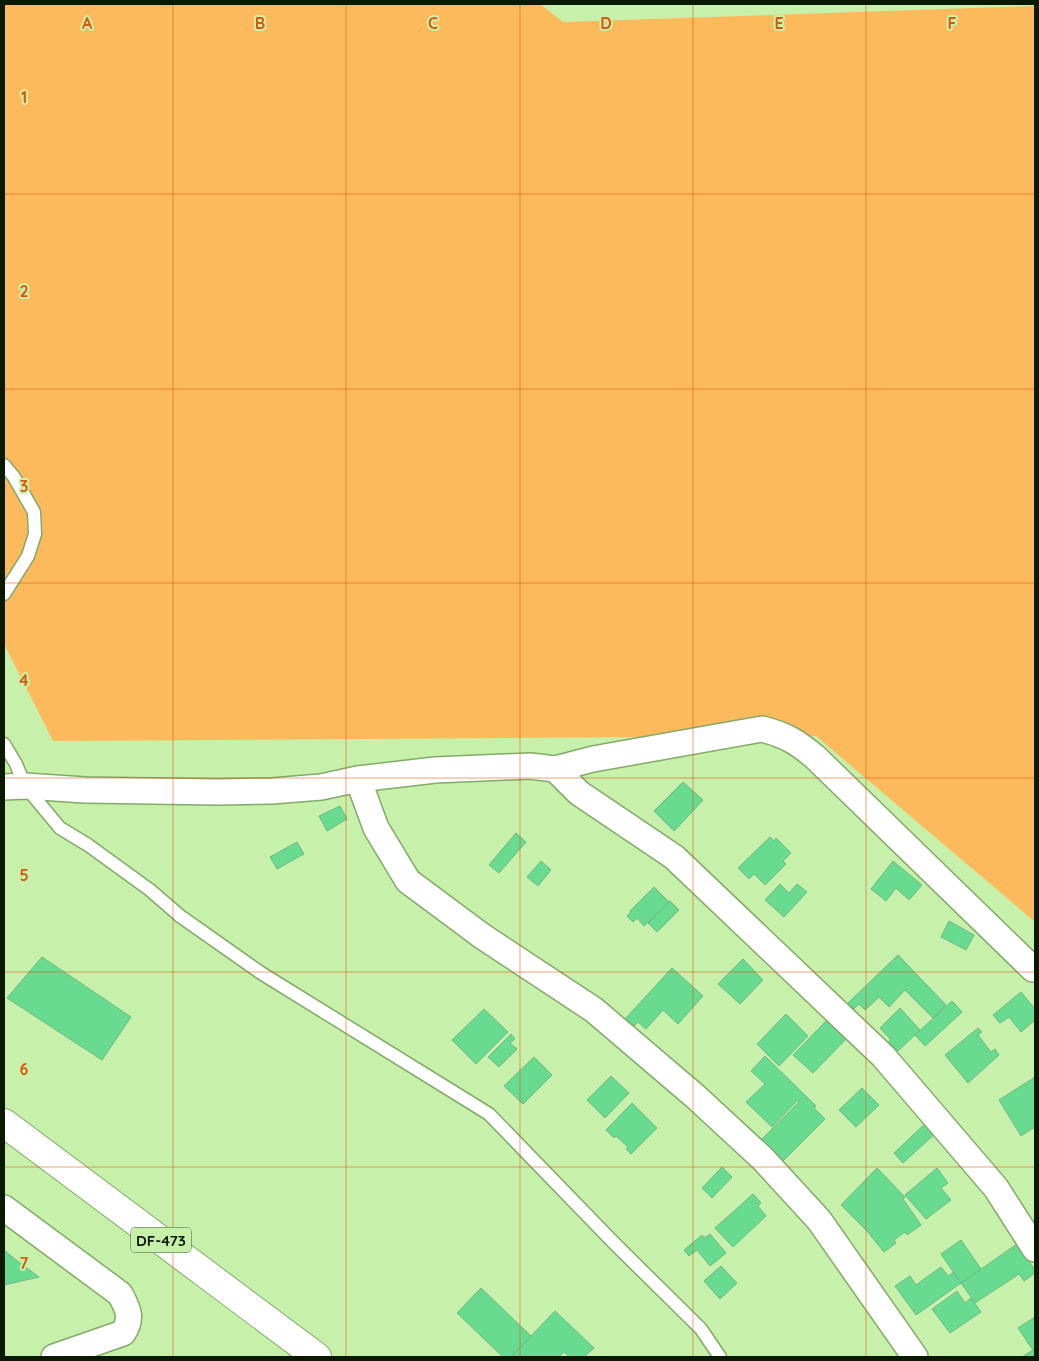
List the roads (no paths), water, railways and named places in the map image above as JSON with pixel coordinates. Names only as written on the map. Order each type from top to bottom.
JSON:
[{"type":"main road","name":"DF-473","points":[[4,1123],[317,1357]]},
{"type":"street","points":[[15,787],[85,790],[272,791],[321,787],[358,779],[435,770],[530,766],[555,769],[593,759],[762,729],[798,742],[815,757],[1033,969]]},
{"type":"street","points":[[555,769],[579,793],[674,857],[883,1056],[996,1188],[1035,1249]]},
{"type":"street","points":[[358,779],[376,828],[408,881],[482,936],[594,1010],[696,1097],[763,1159],[819,1220],[915,1357]]},
{"type":"street","points":[[4,1208],[120,1294],[127,1309],[128,1326],[123,1334],[54,1357]]},
{"type":"lane","points":[[4,465],[14,477],[34,512],[34,534],[28,556],[4,594]]},
{"type":"lane","points":[[4,744],[16,764],[15,787],[60,828],[88,845],[150,890],[180,916],[261,973],[489,1114],[701,1329],[720,1357]]}]
